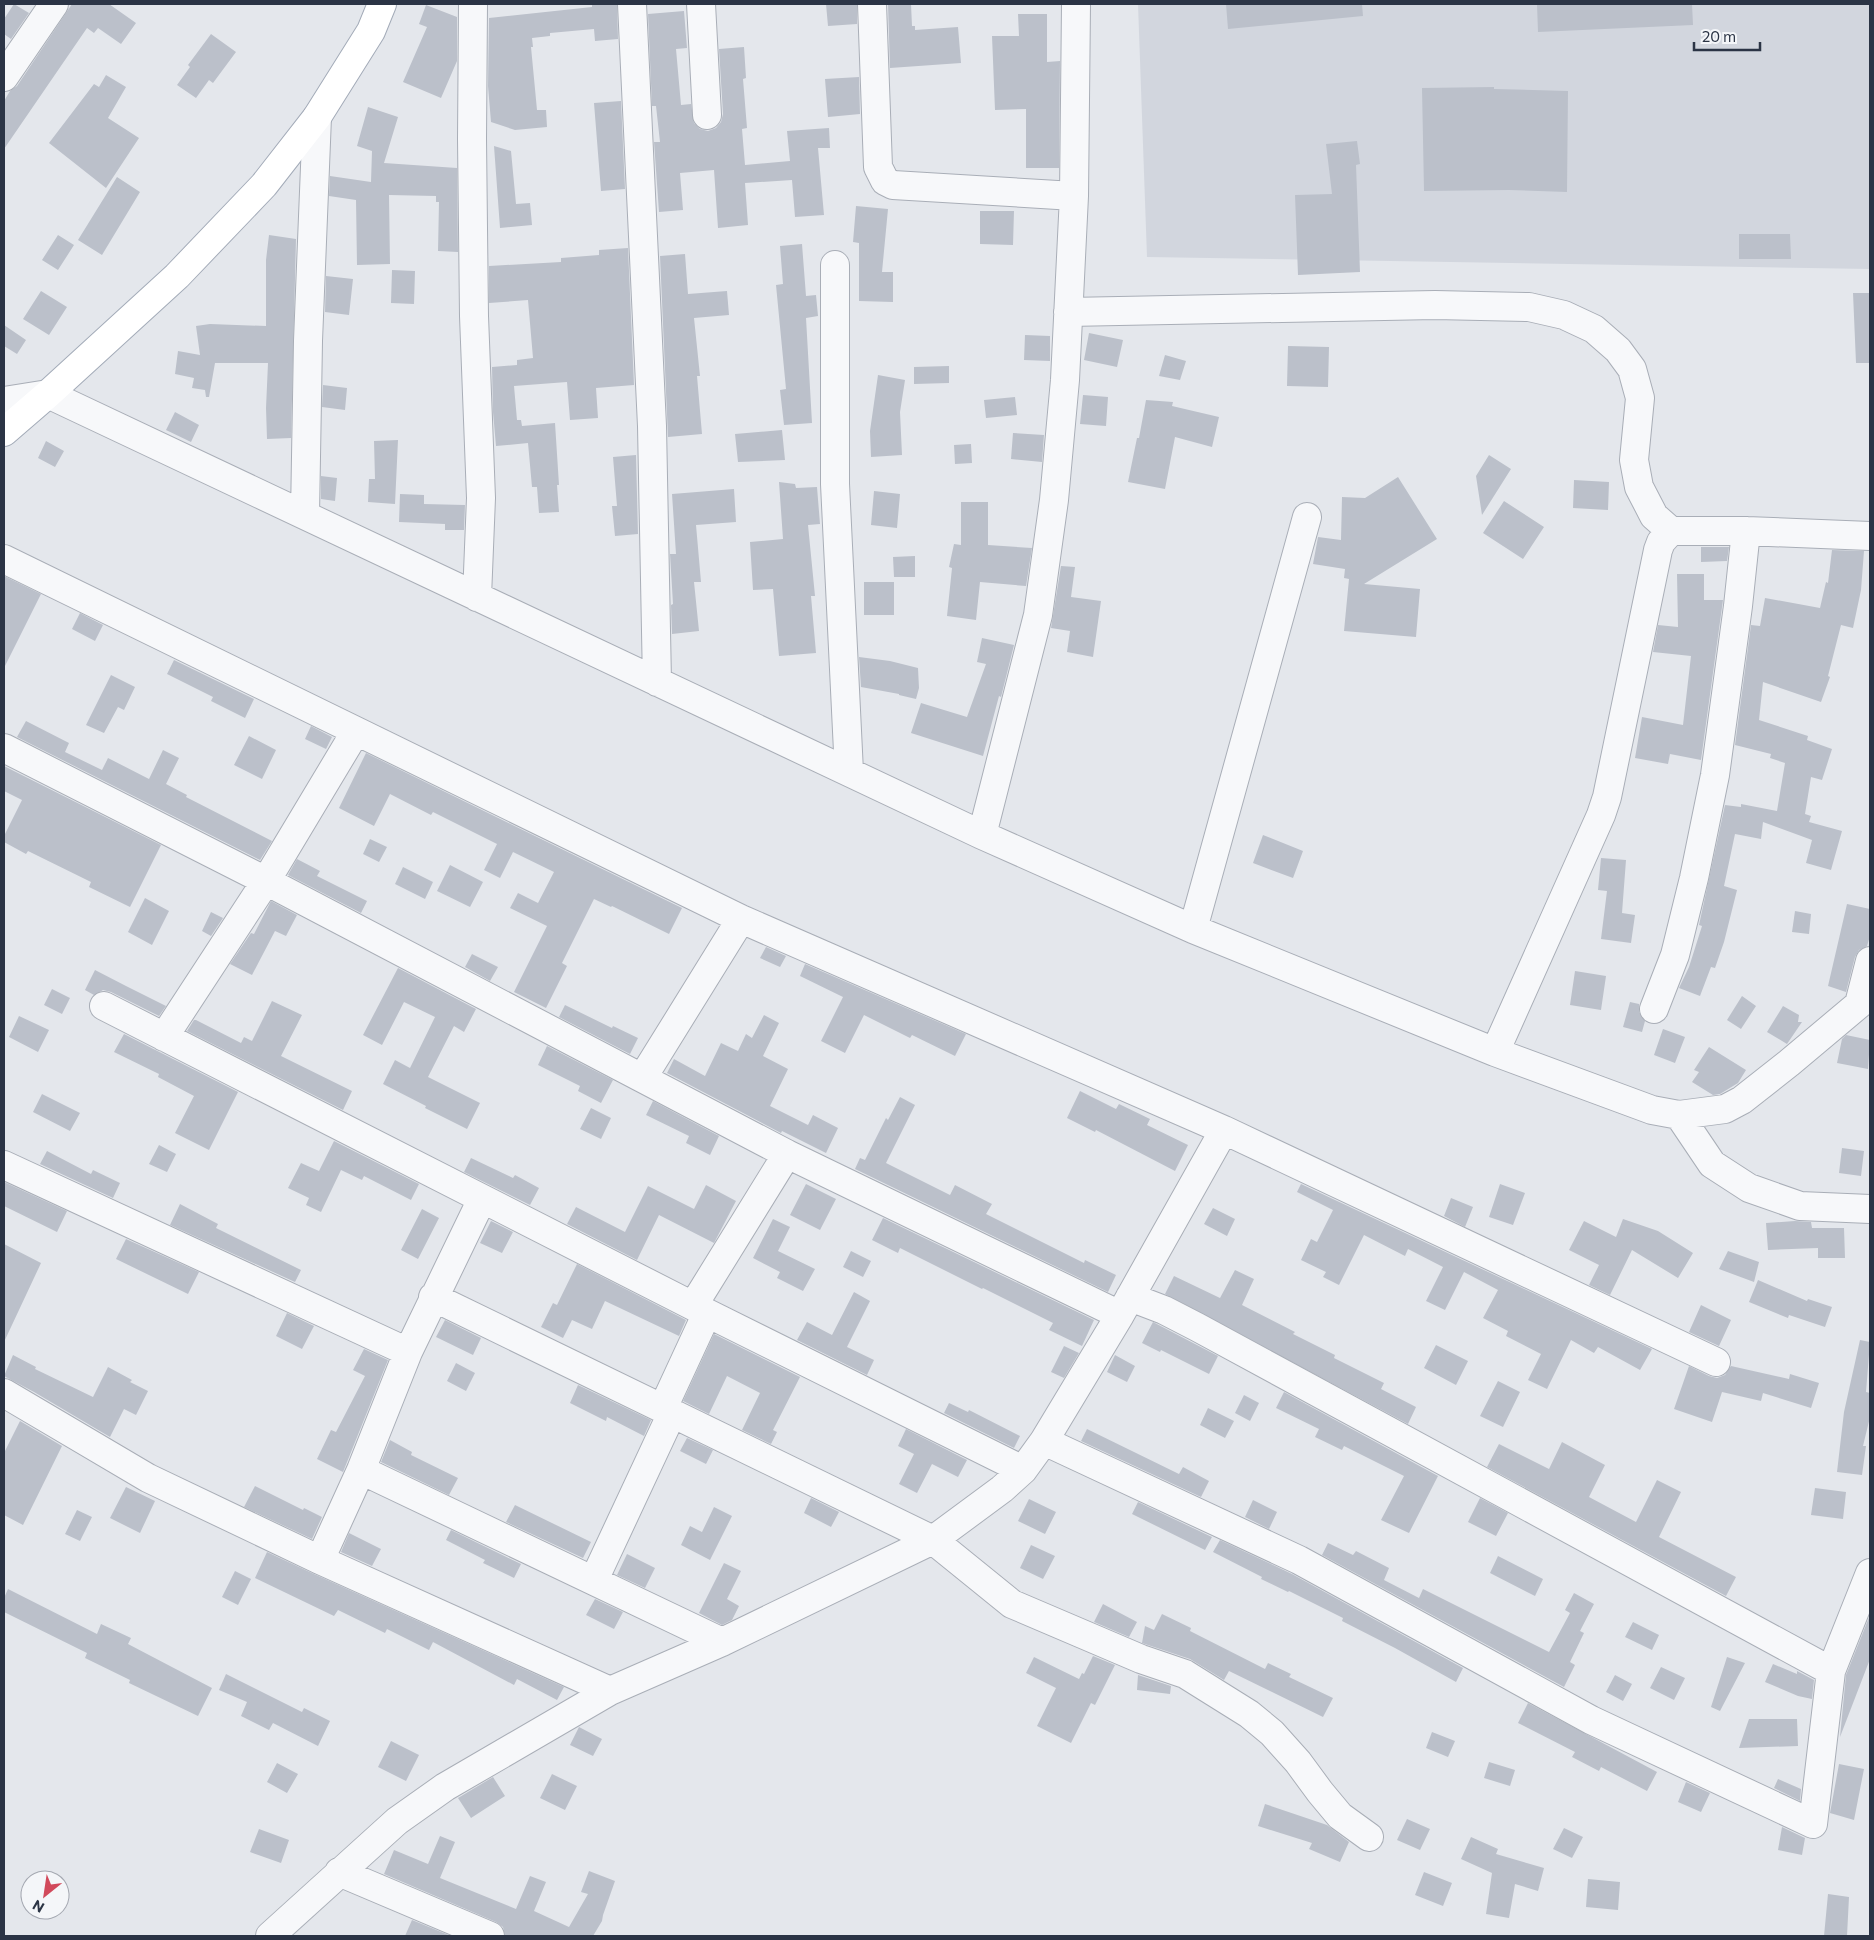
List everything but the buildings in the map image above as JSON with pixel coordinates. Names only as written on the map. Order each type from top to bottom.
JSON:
[{"type":"main road","points":[[4,432],[177,276],[264,185],[317,117],[372,31],[382,4]]},
{"type":"street","points":[[4,77],[54,4]]},
{"type":"street","points":[[473,4],[474,316],[480,498],[477,597]]},
{"type":"street","points":[[632,4],[652,426],[657,682]]},
{"type":"street","points":[[701,4],[707,115]]},
{"type":"street","points":[[872,4],[878,167],[885,180],[893,185],[1074,196]]},
{"type":"street","points":[[982,835],[1020,692],[1038,615],[1054,500],[1065,380],[1074,196],[1076,4]]},
{"type":"street","points":[[304,515],[308,341],[317,117]]},
{"type":"street","points":[[835,265],[835,484],[849,772]]},
{"type":"street","points":[[1068,312],[1435,305],[1529,307],[1564,315],[1594,329],[1618,350],[1632,369],[1640,398],[1634,460],[1639,488],[1654,516],[1671,531],[1746,531],[1870,536]]},
{"type":"street","points":[[4,400],[48,394],[982,835],[1194,929],[1495,1052],[1652,1110],[1679,1114],[1724,1109],[1742,1100],[1865,999],[1870,961]]},
{"type":"street","points":[[1194,929],[1307,517]]},
{"type":"street","points":[[1495,1052],[1601,815],[1607,797],[1658,550],[1661,542],[1671,531]]},
{"type":"street","points":[[1654,1009],[1675,955],[1694,878],[1715,775],[1738,606],[1746,531]]},
{"type":"street","points":[[4,559],[741,919],[1224,1130],[1716,1362]]},
{"type":"street","points":[[164,1037],[266,881],[356,732]]},
{"type":"street","points":[[4,748],[266,881],[787,1154],[1125,1306],[1164,1310],[1831,1672]]},
{"type":"street","points":[[643,1077],[741,919]]},
{"type":"street","points":[[104,1006],[700,1309],[1023,1470]]},
{"type":"street","points":[[1679,1114],[1712,1164],[1749,1188],[1800,1206],[1870,1209]]},
{"type":"street","points":[[272,1936],[397,1820],[445,1786],[610,1692],[722,1642],[933,1540],[1002,1489],[1023,1470],[1044,1441],[1125,1306],[1224,1130]]},
{"type":"street","points":[[594,1580],[667,1411],[700,1309],[787,1154]]},
{"type":"street","points":[[4,1165],[408,1352]]},
{"type":"street","points":[[320,1560],[362,1470],[408,1352],[433,1296],[482,1198]]},
{"type":"street","points":[[433,1296],[933,1540],[1012,1604],[1184,1674],[1248,1714],[1272,1733],[1292,1755],[1340,1816],[1369,1837]]},
{"type":"street","points":[[4,1393],[148,1478],[320,1560],[610,1692]]},
{"type":"street","points":[[1044,1441],[1299,1560],[1591,1720],[1813,1824],[1831,1672],[1870,1573]]},
{"type":"street","points":[[362,1470],[722,1642]]},
{"type":"street","points":[[339,1872],[490,1936]]},
{"type":"shaded area","points":[[1138,4],[1870,4],[1870,269],[1147,257]]}]
